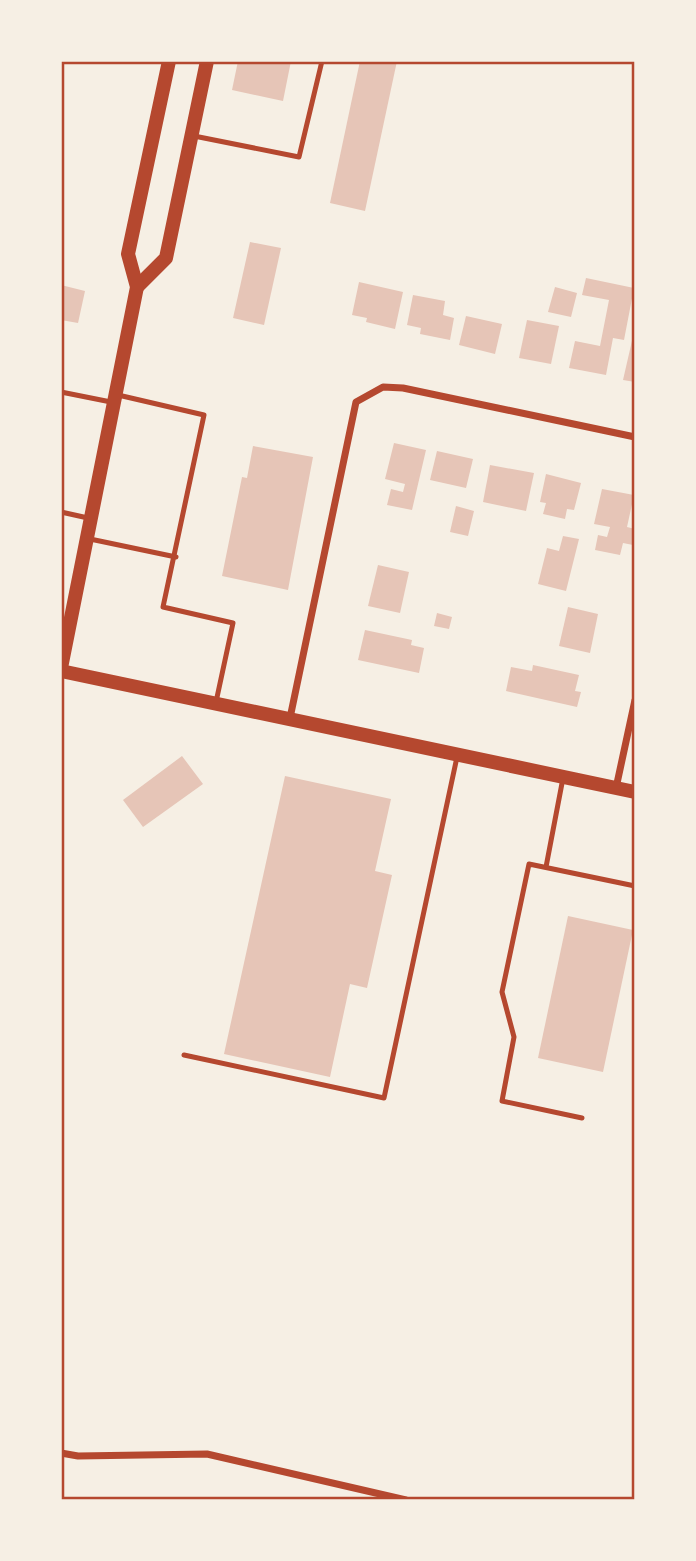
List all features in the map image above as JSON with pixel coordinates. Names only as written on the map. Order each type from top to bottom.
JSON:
[{"type":"main road","points":[[169,61],[128,254],[137,287],[61,669],[635,792]]},
{"type":"main road","points":[[137,287],[166,258],[207,61]]},
{"type":"street","points":[[290,718],[356,402],[383,387],[403,388],[635,437]]},
{"type":"street","points":[[615,788],[635,701]]},
{"type":"street","points":[[61,1453],[78,1457],[206,1454],[406,1500]]},
{"type":"lane","points":[[191,135],[299,157],[322,61]]},
{"type":"lane","points":[[61,392],[115,398],[204,415],[176,557],[163,607],[233,623],[216,702]]},
{"type":"lane","points":[[61,512],[91,518]]},
{"type":"lane","points":[[87,538],[176,557]]},
{"type":"lane","points":[[184,1055],[384,1098],[458,753]]},
{"type":"lane","points":[[546,867],[563,776]]},
{"type":"lane","points":[[582,1118],[502,1101],[514,1037],[502,992],[529,864],[635,886]]},
{"type":"building","points":[[238,61],[291,61],[283,101],[232,90]]},
{"type":"building","points":[[360,61],[397,61],[365,211],[330,203]]},
{"type":"building","points":[[250,242],[281,248],[264,325],[233,318]]},
{"type":"building","points":[[586,278],[634,288],[624,340],[613,338],[606,375],[569,368],[575,341],[600,346],[609,300],[582,295]]},
{"type":"building","points":[[359,282],[403,292],[395,329],[366,322],[367,318],[352,315]]},
{"type":"building","points":[[61,285],[85,291],[78,323],[61,320]]},
{"type":"building","points":[[555,287],[577,293],[571,317],[548,312]]},
{"type":"building","points":[[413,295],[445,301],[443,315],[454,318],[450,340],[420,334],[421,328],[407,325]]},
{"type":"building","points":[[466,316],[502,324],[495,354],[459,345]]},
{"type":"building","points":[[527,320],[559,326],[551,364],[519,358]]},
{"type":"building","points":[[635,332],[635,382],[623,380]]},
{"type":"building","points":[[394,443],[426,450],[412,510],[387,505],[391,489],[403,492],[405,484],[385,479]]},
{"type":"building","points":[[253,446],[313,457],[288,590],[222,576],[242,477],[247,478]]},
{"type":"building","points":[[437,451],[473,459],[466,488],[430,480]]},
{"type":"building","points":[[490,465],[534,473],[526,511],[483,502]]},
{"type":"building","points":[[546,474],[581,483],[574,510],[567,509],[565,519],[543,514],[546,503],[540,502]]},
{"type":"building","points":[[602,489],[634,495],[627,527],[635,529],[633,545],[623,543],[620,555],[595,550],[598,535],[607,537],[610,527],[594,524]]},
{"type":"building","points":[[456,506],[474,511],[468,536],[450,532]]},
{"type":"building","points":[[563,536],[579,539],[566,591],[538,584],[547,548],[559,551]]},
{"type":"building","points":[[378,565],[409,572],[400,613],[368,606]]},
{"type":"building","points":[[568,607],[598,614],[590,653],[559,646]]},
{"type":"building","points":[[437,613],[452,617],[449,629],[434,626]]},
{"type":"building","points":[[365,630],[412,640],[411,645],[424,648],[419,673],[358,660]]},
{"type":"building","points":[[533,665],[579,675],[575,691],[581,692],[577,707],[506,691],[511,667],[532,671]]},
{"type":"building","points":[[182,756],[203,784],[143,827],[123,800]]},
{"type":"building","points":[[285,776],[391,799],[375,871],[392,875],[367,988],[350,984],[330,1077],[224,1054]]},
{"type":"building","points":[[568,916],[633,930],[603,1072],[538,1058]]}]
